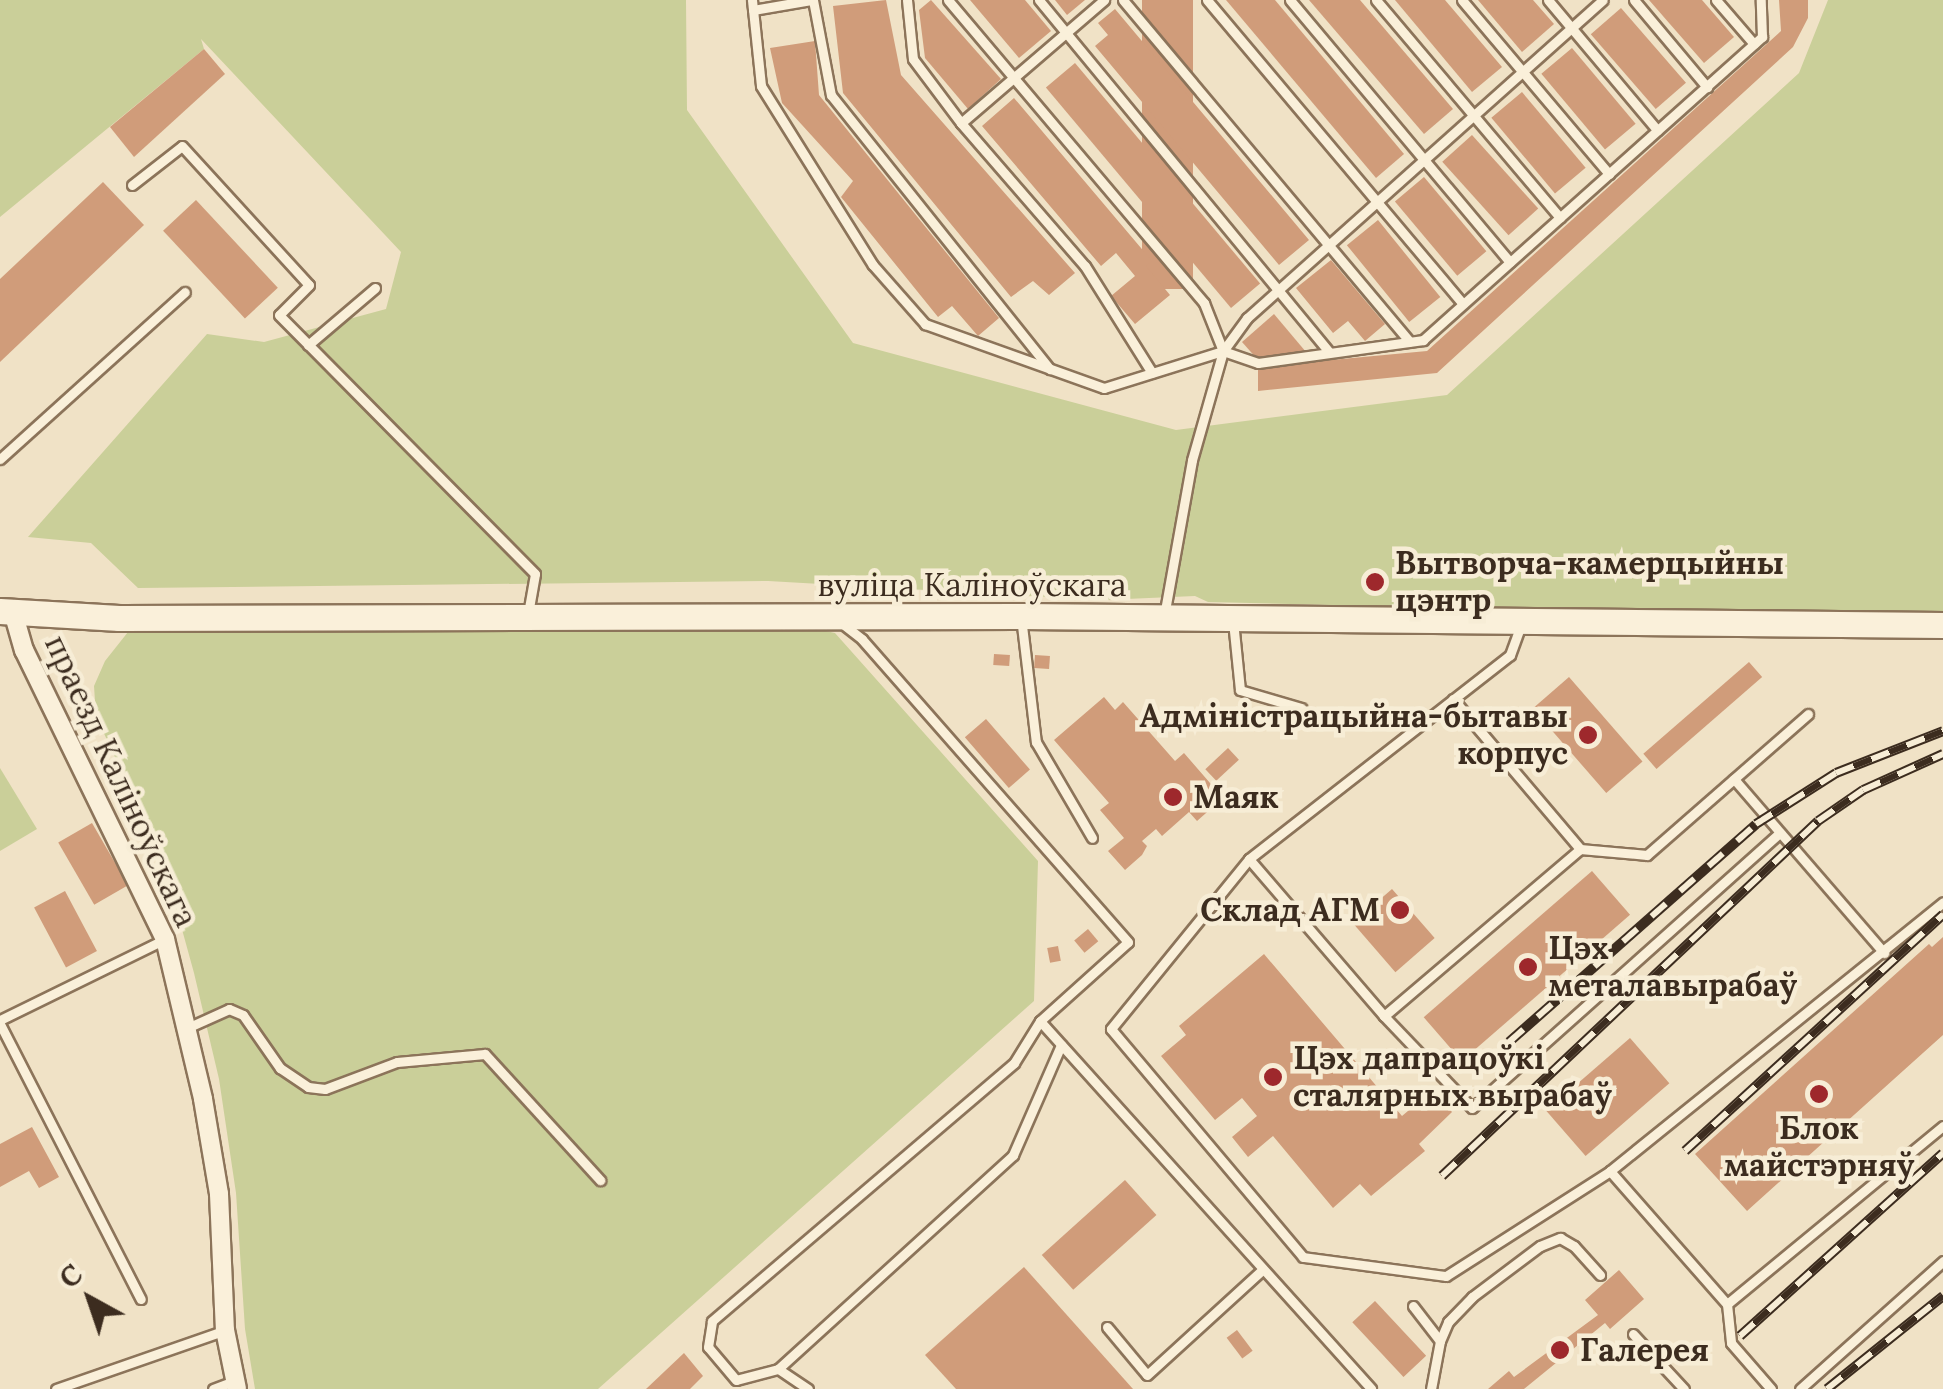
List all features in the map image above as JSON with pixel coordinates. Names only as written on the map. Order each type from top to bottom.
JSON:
[{"type":"street","name":"вуліца Каліноўскага","points":[[7,612],[119,618],[1021,616],[1943,624]]},
{"type":"street","name":"праезд Каліноўскага","points":[[7,612],[165,939],[187,1028],[219,1194],[226,1330],[235,1385]]},
{"type":"lane","points":[[1050,369],[831,95],[812,0],[753,5],[762,86],[873,266],[925,324],[1050,369],[1104,388],[1223,351],[1258,364],[1423,340],[1762,37],[1762,0]]},
{"type":"lane","points":[[908,0],[913,59],[961,123],[1085,266],[1152,373]]},
{"type":"lane","points":[[948,0],[1204,303],[1223,351]]},
{"type":"lane","points":[[1038,0],[1329,352]]},
{"type":"lane","points":[[961,123],[1104,0]]},
{"type":"lane","points":[[1123,0],[1410,342]]},
{"type":"lane","points":[[1208,0],[1463,304]]},
{"type":"lane","points":[[1290,0],[1510,262]]},
{"type":"lane","points":[[1376,0],[1560,218]]},
{"type":"lane","points":[[1462,0],[1609,174]]},
{"type":"lane","points":[[1548,0],[1658,130]]},
{"type":"lane","points":[[1164,619],[1192,460],[1223,351],[1247,318],[1603,0]]},
{"type":"lane","points":[[1634,0],[1707,87]]},
{"type":"lane","points":[[1716,0],[1754,44]]},
{"type":"lane","points":[[132,185],[182,146],[309,285],[279,315],[535,574],[528,616]]},
{"type":"lane","points":[[308,345],[375,288]]},
{"type":"lane","points":[[0,458],[185,292]]},
{"type":"lane","points":[[833,616],[862,639],[1128,942],[1040,1021],[1014,1063],[712,1321],[708,1347],[736,1380],[778,1369],[1012,1155],[1061,1045]]},
{"type":"lane","points":[[1021,616],[1036,742],[1092,838]]},
{"type":"lane","points":[[1233,619],[1240,690],[1300,708]]},
{"type":"lane","points":[[1522,620],[1510,656],[1249,859],[1111,1029],[1303,1257],[1446,1276],[1610,1171],[1943,902]]},
{"type":"lane","points":[[1453,700],[1580,849],[1646,856],[1808,714]]},
{"type":"lane","points":[[1734,779],[1884,953]]},
{"type":"lane","points":[[1249,859],[1384,1016],[1472,1108],[1780,833]]},
{"type":"lane","points":[[1384,1016],[1580,849]]},
{"type":"lane","points":[[142,1299],[0,1022],[165,939]]},
{"type":"lane","points":[[187,1028],[229,1009],[242,1015],[280,1068],[308,1087],[325,1089],[397,1062],[486,1054],[600,1180]]},
{"type":"lane","points":[[1040,1021],[1370,1389]]},
{"type":"lane","points":[[1727,1304],[1943,1126]]},
{"type":"lane","points":[[1610,1171],[1727,1304],[1731,1343],[1771,1389]]},
{"type":"lane","points":[[1431,1389],[1440,1341],[1448,1322],[1472,1297],[1540,1246],[1560,1238],[1574,1246],[1600,1276]]},
{"type":"lane","points":[[1800,1389],[1943,1262]]},
{"type":"lane","points":[[1107,1327],[1147,1375],[1262,1270]]},
{"type":"lane","points":[[1413,1306],[1440,1341]]},
{"type":"lane","points":[[56,1389],[226,1330]]},
{"type":"lane","points":[[1634,1334],[1684,1389]]},
{"type":"lane","points":[[778,1369],[808,1389]]},
{"type":"lane","points":[[213,1389],[235,1385]]},
{"type":"green space","points":[[0,0],[686,0],[687,110],[853,343],[1176,430],[1447,395],[1799,73],[1828,0],[1943,0],[1943,611],[1578,611],[1208,602],[1195,596],[1103,600],[768,581],[138,588],[91,543],[28,537],[207,334],[264,342],[386,309],[401,252],[201,39],[204,49],[0,217]]},
{"type":"green space","points":[[161,626],[803,626],[835,633],[1038,861],[1034,1001],[598,1389],[255,1389],[245,1329],[236,1193],[219,1079],[194,973],[164,864],[96,716],[94,686],[105,661],[128,632]]},
{"type":"green space","points":[[0,768],[37,829],[0,851]]},
{"type":"building","points":[[886,0],[901,75],[1075,273],[1049,295],[1033,281],[1011,297],[843,93],[833,6]]},
{"type":"building","points":[[931,0],[1001,79],[968,109],[925,58],[919,10]]},
{"type":"building","points":[[970,0],[1025,0],[1051,31],[1019,58]]},
{"type":"building","points":[[1055,0],[1085,0],[1067,15]]},
{"type":"building","points":[[1142,0],[1193,0],[1193,289],[1142,289]]},
{"type":"building","points":[[1226,0],[1275,0],[1404,154],[1376,178]]},
{"type":"building","points":[[1309,0],[1360,0],[1453,109],[1424,134]]},
{"type":"building","points":[[1395,0],[1445,0],[1502,67],[1472,92]]},
{"type":"building","points":[[1478,0],[1533,0],[1554,24],[1522,52]]},
{"type":"building","points":[[1649,0],[1702,0],[1734,37],[1704,63]]},
{"type":"building","points":[[1779,0],[1808,0],[1808,18],[1793,47],[1437,373],[1258,391],[1258,367],[1427,351],[1781,31]]},
{"type":"building","points":[[1621,8],[1686,83],[1656,109],[1591,34]]},
{"type":"building","points":[[1115,9],[1309,240],[1279,265],[1095,46],[1108,35],[1098,23]]},
{"type":"building","points":[[815,41],[819,95],[999,318],[978,336],[952,306],[938,317],[841,197],[853,181],[782,103],[770,48]]},
{"type":"building","points":[[1572,48],[1636,124],[1605,150],[1541,74]]},
{"type":"building","points":[[204,49],[225,74],[134,157],[110,127]]},
{"type":"building","points":[[1075,63],[1260,284],[1231,308],[1046,87]]},
{"type":"building","points":[[1522,92],[1586,168],[1555,194],[1491,118]]},
{"type":"building","points":[[1014,98],[1152,261],[1146,266],[1170,295],[1135,324],[1111,296],[1135,276],[1116,253],[1101,266],[982,126]]},
{"type":"building","points":[[1472,135],[1538,209],[1509,235],[1442,162]]},
{"type":"building","points":[[1424,177],[1486,251],[1457,276],[1395,201]]},
{"type":"building","points":[[103,182],[144,225],[0,362],[0,279]]},
{"type":"building","points":[[196,200],[278,288],[245,318],[163,231]]},
{"type":"building","points":[[1378,220],[1440,297],[1409,322],[1347,245]]},
{"type":"building","points":[[1331,260],[1385,324],[1365,341],[1348,321],[1333,333],[1296,288]]},
{"type":"building","points":[[1274,314],[1306,352],[1258,360],[1242,342]]},
{"type":"building","points":[[994,654],[1010,655],[1009,666],[993,665]]},
{"type":"building","points":[[1035,655],[1050,656],[1049,669],[1034,668]]},
{"type":"building","points":[[1749,662],[1762,677],[1656,769],[1643,754]]},
{"type":"building","name":"Адміністрацыйна-бытавы корпус","points":[[1569,677],[1642,762],[1606,793],[1533,708]]},
{"type":"building","points":[[1104,697],[1115,710],[1123,702],[1175,761],[1184,753],[1223,798],[1197,821],[1189,812],[1162,836],[1156,829],[1142,841],[1147,846],[1142,855],[1125,870],[1108,851],[1124,838],[1100,810],[1109,803],[1054,740]]},
{"type":"building","points":[[986,719],[1030,770],[1009,788],[965,737]]},
{"type":"building","points":[[1228,748],[1239,760],[1216,781],[1205,769]]},
{"type":"building","points":[[92,823],[128,885],[94,905],[58,842]]},
{"type":"building","name":"Цэх металавырабаў","points":[[1592,871],[1630,915],[1462,1061],[1424,1017]]},
{"type":"building","points":[[1392,889],[1435,938],[1395,972],[1353,923]]},
{"type":"building","points":[[65,891],[97,951],[66,967],[34,907]]},
{"type":"building","points":[[1088,929],[1098,941],[1084,953],[1074,941]]},
{"type":"building","name":"Блок майстэрняў","points":[[1943,937],[1943,1035],[1747,1211],[1695,1154],[1929,944],[1932,947]]},
{"type":"building","points":[[1058,946],[1061,961],[1050,963],[1047,948]]},
{"type":"building","name":"Цэх дапрацоўкі сталярных вырабаў","points":[[1264,954],[1402,1116],[1421,1100],[1427,1107],[1439,1097],[1452,1112],[1419,1144],[1425,1151],[1371,1196],[1360,1184],[1333,1208],[1273,1136],[1248,1157],[1232,1137],[1257,1116],[1242,1098],[1215,1120],[1161,1056],[1186,1035],[1179,1026]]},
{"type":"building","points":[[1630,1038],[1669,1083],[1586,1156],[1546,1111]]},
{"type":"building","points":[[32,1127],[59,1177],[39,1188],[29,1171],[0,1187],[0,1144]]},
{"type":"building","points":[[1125,1180],[1156,1215],[1073,1290],[1042,1255]]},
{"type":"building","points":[[1024,1267],[1133,1389],[956,1389],[925,1355]]},
{"type":"building","points":[[1619,1270],[1644,1299],[1610,1329],[1605,1323],[1524,1389],[1488,1389],[1509,1371],[1514,1377],[1598,1315],[1585,1300]]},
{"type":"building","points":[[1375,1301],[1426,1356],[1403,1377],[1352,1322]]},
{"type":"building","points":[[1237,1330],[1253,1351],[1242,1359],[1227,1338]]},
{"type":"building","points":[[684,1353],[703,1376],[690,1389],[646,1389]]},
{"type":"railway","points":[[1509,1042],[1756,824],[1836,773],[1943,731]]},
{"type":"railway","points":[[1442,1176],[1818,821],[1863,790],[1943,754]]},
{"type":"railway","points":[[1685,1151],[1943,915]]},
{"type":"railway","points":[[1740,1336],[1943,1153]]},
{"type":"railway","points":[[1827,1389],[1943,1296]]},
{"type":"place","name":"Вытворча-камерцыйны цэнтр","points":[[1375,582]]},
{"type":"place","name":"Адміністрацыйна-бытавы корпус","points":[[1588,735]]},
{"type":"place","name":"Маяк","points":[[1173,797]]},
{"type":"place","name":"Склад АГМ","points":[[1400,910]]},
{"type":"place","name":"Цэх металавырабаў","points":[[1528,967]]},
{"type":"place","name":"Цэх дапрацоўкі сталярных вырабаў","points":[[1273,1077]]},
{"type":"place","name":"Блок майстэрняў","points":[[1819,1094]]},
{"type":"place","name":"Галерея","points":[[1560,1350]]}]
